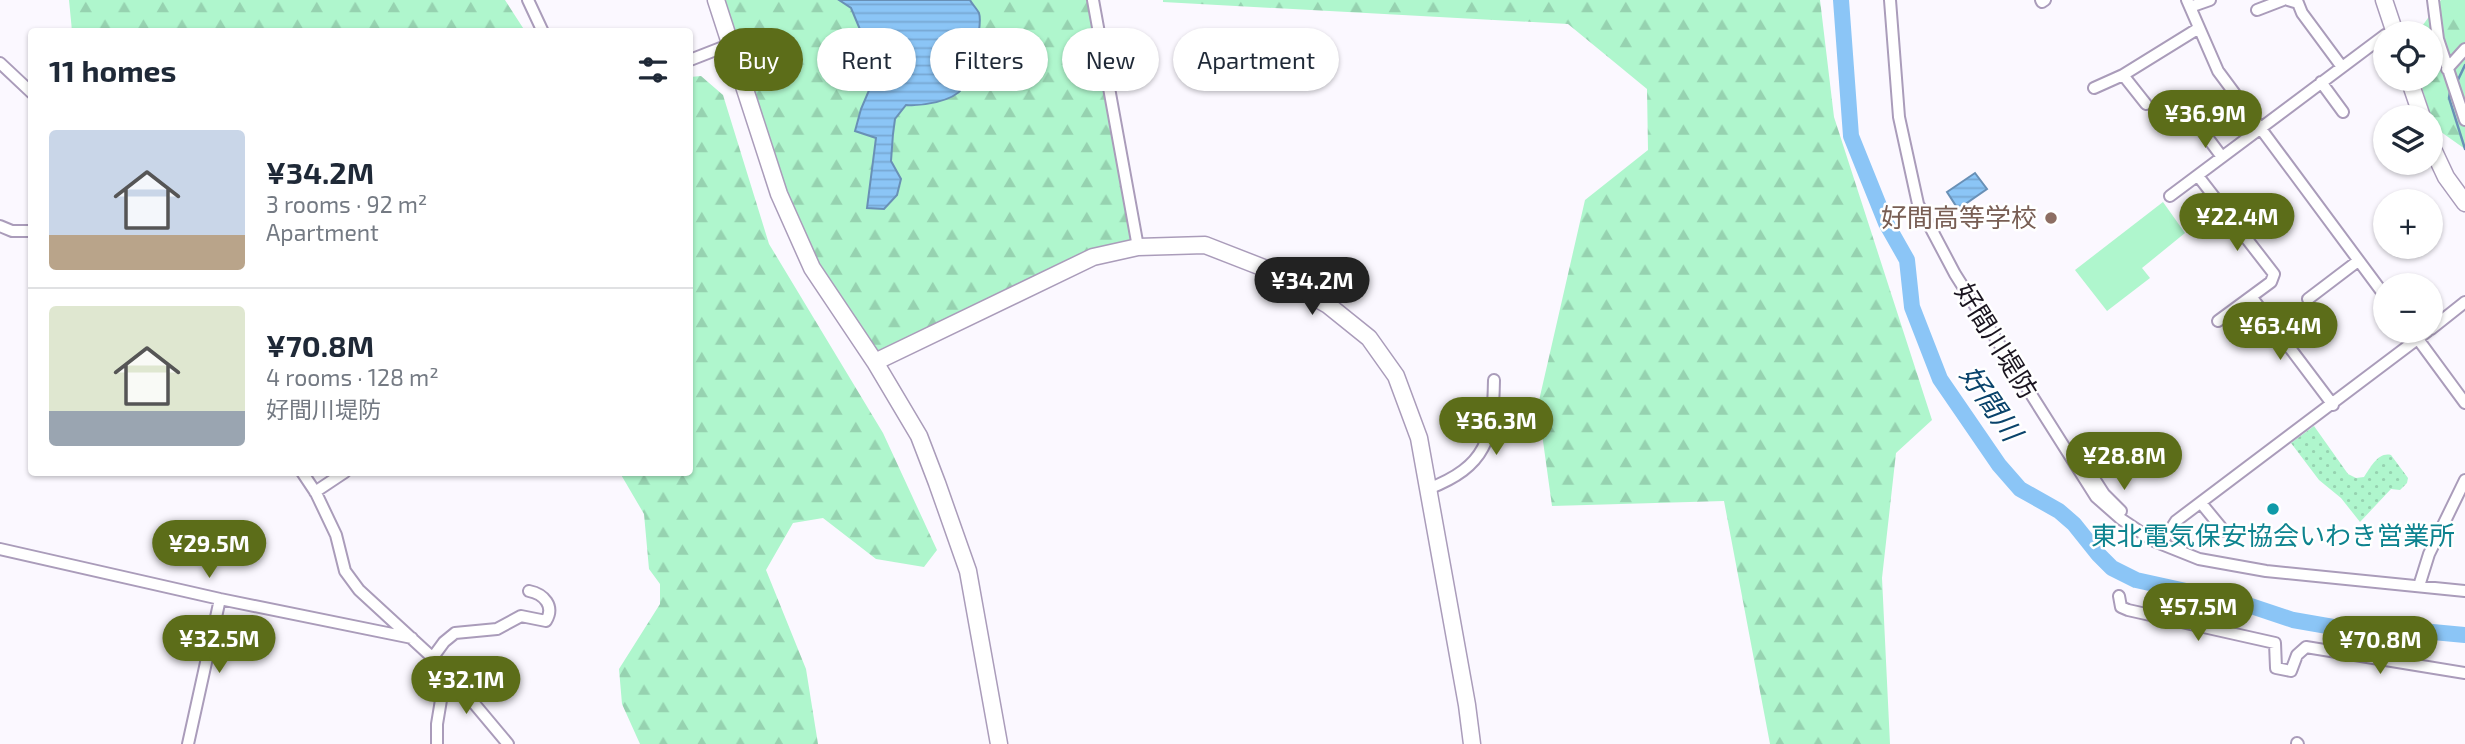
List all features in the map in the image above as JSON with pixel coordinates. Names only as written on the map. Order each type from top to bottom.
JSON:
[{"type":"street","points":[[527,0],[541,28]]},
{"type":"street","points":[[716,0],[726,28]]},
{"type":"street","points":[[1093,0],[1138,247]]},
{"type":"street","name":"好間川堤防","points":[[1890,0],[1899,117],[1918,204],[1955,274],[2096,497],[2136,529],[2161,544],[2199,559],[2266,571],[2465,591]]},
{"type":"street","points":[[2210,0],[2188,3],[2197,29],[2218,71],[2373,280]]},
{"type":"street","points":[[2257,10],[2286,0],[2298,4],[2342,67]]},
{"type":"street","points":[[2384,0],[2388,21]]},
{"type":"street","points":[[2433,0],[2438,39],[2465,120]]},
{"type":"street","points":[[2094,88],[2123,75],[2197,29]]},
{"type":"street","points":[[2171,197],[2259,128],[2373,45]]},
{"type":"street","points":[[2447,69],[2465,49]]},
{"type":"street","points":[[693,59],[714,51]]},
{"type":"street","points":[[0,63],[28,89]]},
{"type":"street","points":[[2123,75],[2146,104]]},
{"type":"street","points":[[2321,82],[2343,112]]},
{"type":"street","points":[[746,91],[779,194],[812,268],[875,362],[919,436],[968,571],[999,744]]},
{"type":"street","points":[[2186,109],[2222,157]]},
{"type":"street","points":[[2443,171],[2465,203]]},
{"type":"street","points":[[2197,176],[2274,274],[2271,282],[2218,321]]},
{"type":"street","points":[[0,226],[12,231],[28,231]]},
{"type":"street","points":[[875,362],[1093,257],[1138,247],[1205,245],[1264,268],[1328,305],[1369,338],[1396,376],[1419,438],[1468,705],[1472,744]]},
{"type":"street","points":[[2308,299],[2358,261]]},
{"type":"street","points":[[2253,299],[2333,405]]},
{"type":"street","points":[[2443,319],[2465,302]]},
{"type":"street","points":[[2250,341],[2273,324]]},
{"type":"street","points":[[2161,544],[2176,521],[2333,405],[2406,343]]},
{"type":"street","points":[[2421,343],[2465,403]]},
{"type":"street","points":[[1428,489],[1451,480],[1471,465],[1486,444],[1493,419],[1493,380]]},
{"type":"street","points":[[2086,466],[2104,494],[2136,529]]},
{"type":"street","points":[[305,476],[336,535],[349,578],[446,670],[508,744]]},
{"type":"street","points":[[315,492],[339,476]]},
{"type":"street","points":[[2419,586],[2429,554],[2465,480]]},
{"type":"street","points":[[2201,503],[2224,531]]},
{"type":"street","points":[[0,549],[220,599],[412,638]]},
{"type":"street","points":[[433,657],[455,633],[501,628],[521,616],[546,621],[549,604],[538,593],[529,591]]},
{"type":"street","points":[[2119,596],[2121,607],[2128,610],[2275,643],[2276,668],[2291,671],[2297,655],[2306,647],[2465,673]]},
{"type":"street","points":[[188,744],[220,599]]},
{"type":"street","points":[[437,744],[437,724],[446,670]]},
{"type":"green space","points":[[69,0],[505,0],[523,28],[72,28]]},
{"type":"green space","points":[[716,0],[839,0],[851,8],[859,28],[817,28],[817,91],[869,91],[855,131],[876,138],[867,207],[891,162],[895,119],[906,105],[916,106],[930,86],[930,91],[1048,91],[1048,28],[969,28],[979,14],[970,0],[1093,0],[1098,28],[1062,28],[1062,91],[1110,91],[1138,247],[1092,257],[875,362],[812,268],[749,91],[803,91],[803,28],[726,28]]},
{"type":"green space","points":[[1163,0],[1820,0],[1834,117],[1932,420],[1896,453],[1882,578],[1890,744],[1770,744],[1724,501],[1552,506],[1538,405],[1585,200],[1648,150],[1647,89],[1568,24]]},
{"type":"green space","points":[[2441,0],[2465,0],[2465,149],[2443,133],[2443,105],[2427,105],[2423,91],[2443,91],[2443,21],[2426,21]]},
{"type":"green space","points":[[701,76],[714,87],[714,91],[723,95],[769,244],[883,433],[937,550],[924,567],[876,559],[823,518],[793,523],[766,570],[806,669],[818,744],[640,744],[622,704],[619,669],[660,604],[660,584],[649,569],[644,514],[622,476],[693,476],[693,77]]},
{"type":"green space","points":[[2163,202],[2185,233],[2142,268],[2150,278],[2107,311],[2075,270]]},
{"type":"green space","points":[[2314,426],[2348,474],[2356,478],[2364,477],[2379,458],[2391,455],[2408,478],[2407,483],[2400,490],[2391,489],[2360,522],[2341,498],[2319,480],[2291,443]]},
{"type":"water","points":[[839,0],[970,0],[980,19],[979,28],[930,28],[930,91],[960,91],[944,100],[906,105],[895,119],[891,161],[901,179],[897,195],[884,209],[867,208],[876,138],[855,131],[869,91],[916,91],[916,28],[859,28],[851,8]]},
{"type":"water","points":[[1975,173],[1987,189],[1958,209],[1947,192]]},
{"type":"waterway","name":"好間川","points":[[1841,0],[1851,136],[1886,223],[1907,260],[1912,307],[1940,379],[1999,465],[2020,489],[2059,511],[2074,524],[2112,568],[2136,580],[2245,604],[2293,620],[2339,628],[2369,626],[2465,635]]},
{"type":"waterway","points":[[2456,84],[2465,65]]},
{"type":"waterway","points":[[2450,92],[2449,98],[2465,149]]},
{"type":"place","name":"好間高等学校","points":[[2051,218]]},
{"type":"place","name":"東北電気保安協会いわき営業所","points":[[2273,509]]}]
